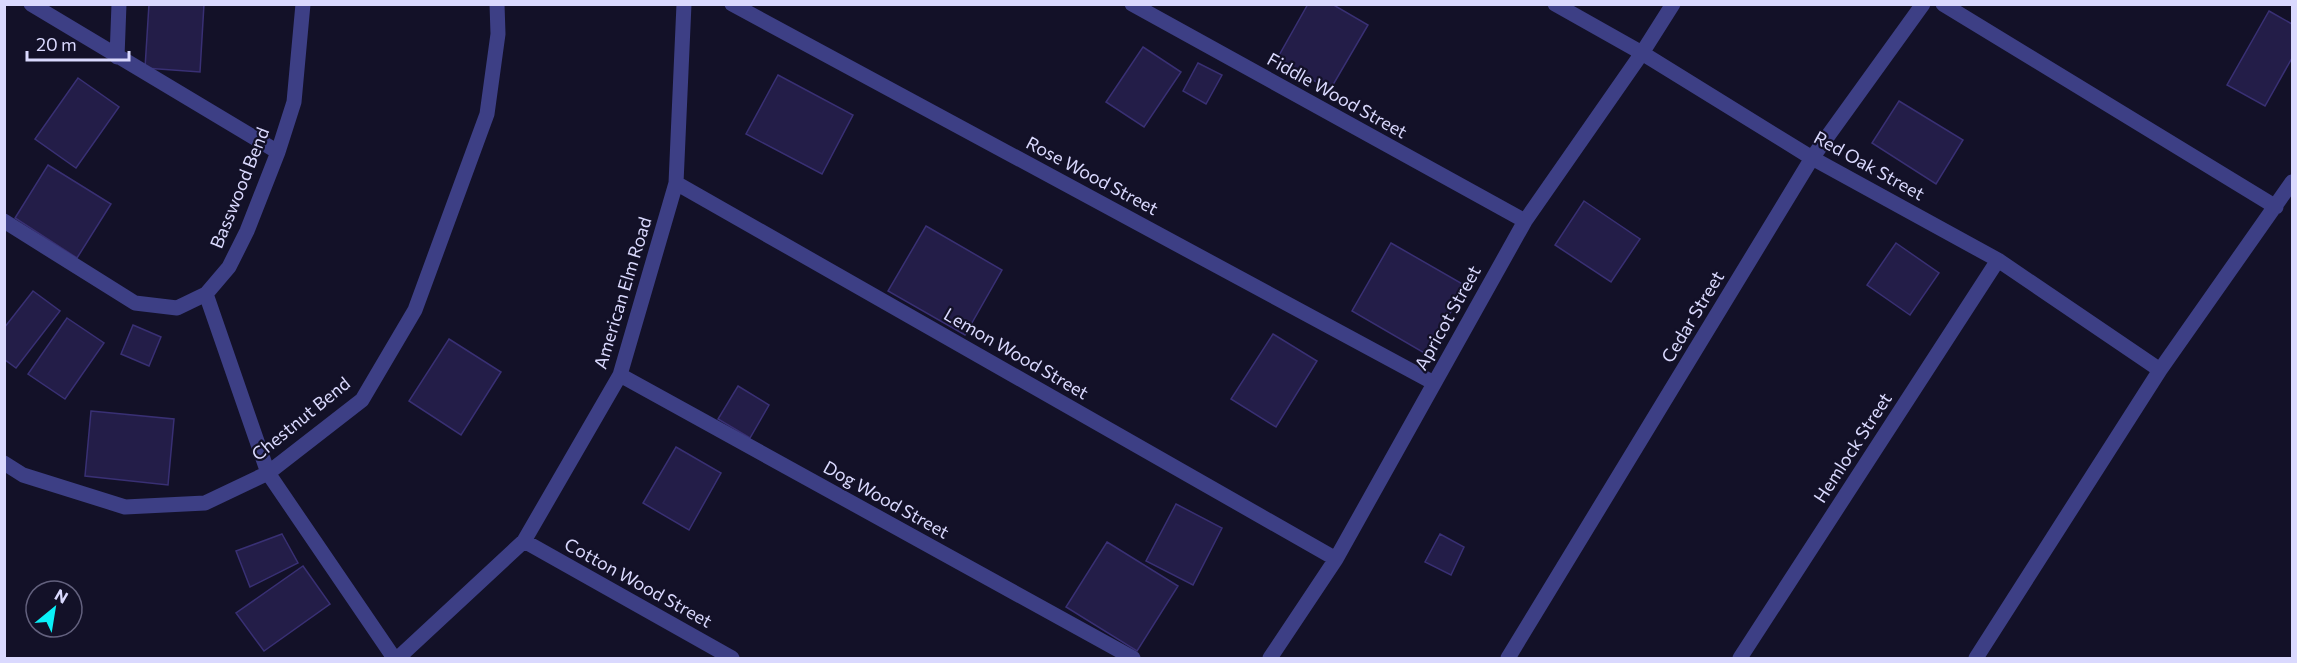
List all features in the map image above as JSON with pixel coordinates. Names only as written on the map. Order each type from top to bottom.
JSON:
[{"type":"street","points":[[31,4],[278,152]]},
{"type":"street","points":[[117,57],[119,4]]},
{"type":"street","name":"Basswood Bend","points":[[4,221],[135,303],[177,308],[206,294],[234,258],[278,152],[294,102],[303,4]]},
{"type":"street","name":"Chestnut Bend","points":[[4,463],[23,475],[125,507],[205,502],[268,473],[362,400],[415,310],[487,114],[498,34],[497,4]]},
{"type":"street","name":"American Elm Road","points":[[396,658],[524,541],[620,375],[676,183],[684,4]]},
{"type":"street","name":"Rose Wood Street","points":[[732,4],[1434,383]]},
{"type":"street","name":"Fiddle Wood Street","points":[[1132,4],[1524,221]]},
{"type":"street","name":"Red Oak Street","points":[[1555,4],[1642,53],[1812,158],[1998,260],[2160,370]]},
{"type":"street","name":"Apricot Street","points":[[1270,658],[1336,559],[1524,221],[1642,53],[1673,4]]},
{"type":"street","name":"Cedar Street","points":[[1508,658],[1812,158],[1923,4]]},
{"type":"street","points":[[1942,4],[2276,207]]},
{"type":"street","points":[[1976,658],[2160,370],[2292,182]]},
{"type":"street","name":"Lemon Wood Street","points":[[676,183],[1336,559]]},
{"type":"street","name":"Hemlock Street","points":[[1740,658],[1998,260]]},
{"type":"street","points":[[206,294],[268,473],[396,658]]},
{"type":"street","name":"Dog Wood Street","points":[[620,375],[1133,658]]},
{"type":"street","name":"Cotton Wood Street","points":[[524,541],[732,658]]},
{"type":"building","points":[[149,4],[204,4],[200,72],[145,68]]},
{"type":"building","points":[[1308,4],[1332,4],[1368,25],[1330,90],[1277,59]]},
{"type":"building","points":[[2269,11],[2292,24],[2292,58],[2265,106],[2227,85]]},
{"type":"building","points":[[1143,47],[1181,72],[1144,127],[1106,102]]},
{"type":"building","points":[[1198,63],[1222,75],[1206,104],[1183,91]]},
{"type":"building","points":[[778,75],[853,115],[822,174],[746,134]]},
{"type":"building","points":[[78,78],[119,107],[76,168],[35,139]]},
{"type":"building","points":[[1899,101],[1963,140],[1936,184],[1872,143]]},
{"type":"building","points":[[48,165],[111,204],[77,258],[15,218]]},
{"type":"building","points":[[1584,201],[1640,239],[1611,282],[1555,245]]},
{"type":"building","points":[[926,226],[1002,270],[965,335],[888,291]]},
{"type":"building","points":[[1391,243],[1466,286],[1426,354],[1352,311]]},
{"type":"building","points":[[1896,243],[1939,273],[1910,315],[1867,285]]},
{"type":"building","points":[[33,291],[60,311],[16,368],[4,359],[4,328]]},
{"type":"building","points":[[67,318],[104,343],[65,399],[28,374]]},
{"type":"building","points":[[133,325],[161,337],[149,366],[121,354]]},
{"type":"building","points":[[1273,334],[1317,361],[1276,427],[1231,399]]},
{"type":"building","points":[[449,339],[501,372],[461,435],[409,401]]},
{"type":"building","points":[[738,386],[769,405],[750,438],[718,419]]},
{"type":"building","points":[[91,411],[174,419],[168,485],[85,476]]},
{"type":"building","points":[[676,447],[721,473],[689,530],[643,503]]},
{"type":"building","points":[[1176,504],[1222,528],[1193,585],[1146,561]]},
{"type":"building","points":[[282,534],[298,563],[250,587],[236,551]]},
{"type":"building","points":[[1440,534],[1464,547],[1451,575],[1425,562]]},
{"type":"building","points":[[1107,542],[1178,586],[1137,651],[1066,607]]},
{"type":"building","points":[[303,566],[330,604],[264,651],[236,613]]}]
